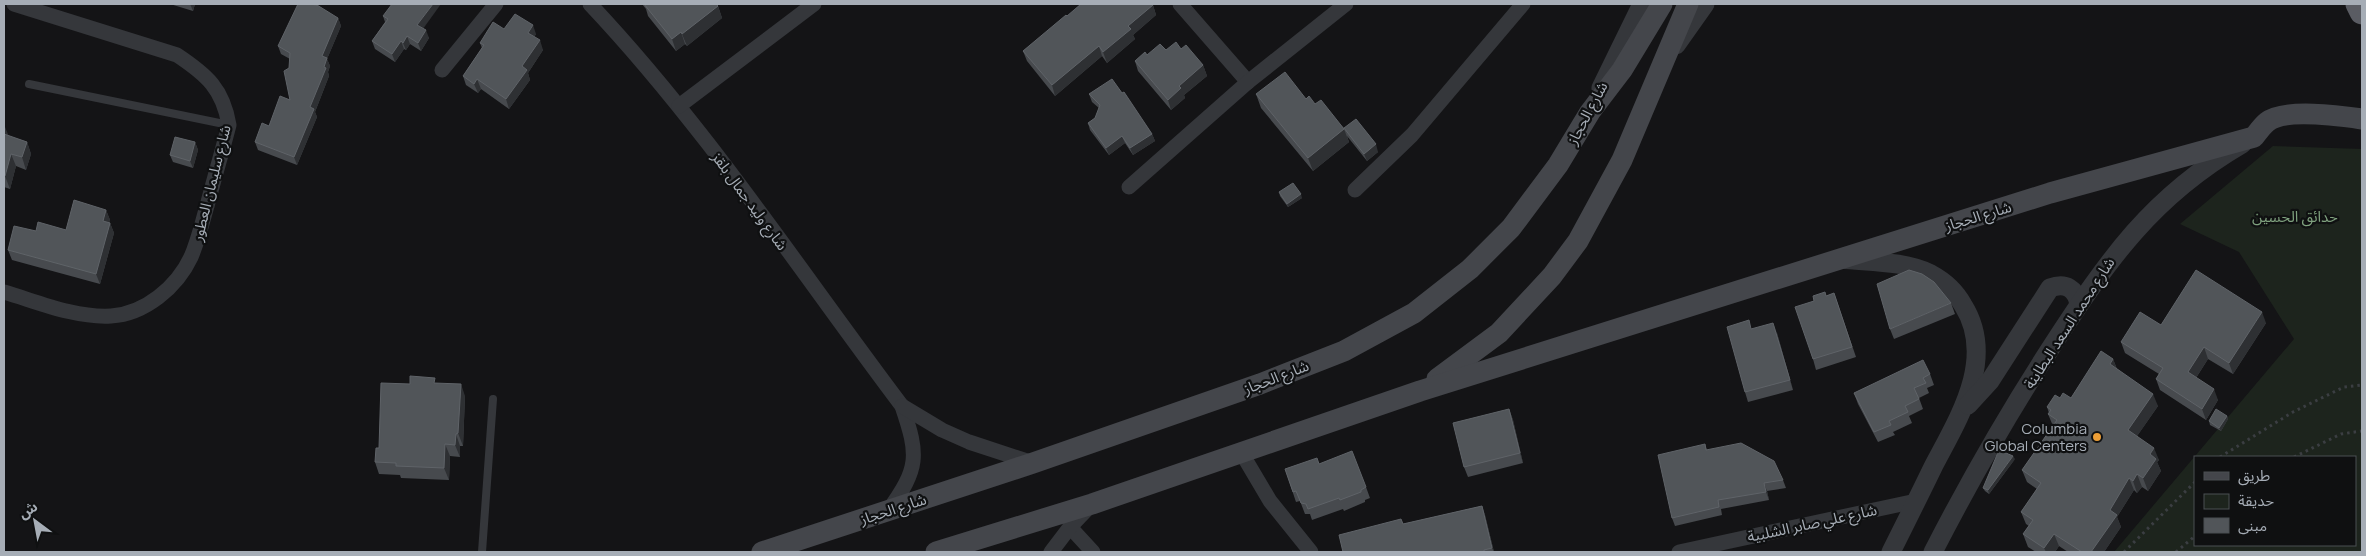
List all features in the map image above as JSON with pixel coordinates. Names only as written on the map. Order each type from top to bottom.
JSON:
[{"type":"highway","points":[[2358,4],[2362,12]]},
{"type":"main road","points":[[1590,112],[1622,70],[1662,4]]},
{"type":"main road","points":[[1662,64],[1688,4]]},
{"type":"main road","name":"شارع الحجاز","points":[[1420,391],[1499,333],[1552,276],[1578,241],[1622,160],[1662,64]]},
{"type":"main road","name":"شارع الحجاز","points":[[762,552],[1033,463],[1260,384],[1336,354],[1414,313],[1470,269],[1511,228],[1558,165],[1590,112]]},
{"type":"main road","name":"شارع الحجاز","points":[[936,552],[1092,504],[1420,391],[1840,258],[2147,165],[2254,137],[2268,121],[2284,116],[2323,114],[2362,119]]},
{"type":"street","name":"شارع سليمان العطور","points":[[4,292],[68,311],[91,315],[111,316],[129,314],[146,306],[171,285],[190,258],[229,125],[226,105],[218,91],[191,65],[176,55],[14,4]]},
{"type":"street","points":[[442,70],[496,4]]},
{"type":"street","name":"شارع وليد جمال بلقز","points":[[590,4],[640,57],[680,106],[902,406],[912,434],[914,460],[909,479],[888,511]]},
{"type":"street","points":[[680,106],[814,4]]},
{"type":"street","points":[[1180,4],[1248,82]]},
{"type":"street","points":[[1129,188],[1248,82],[1346,4]]},
{"type":"street","points":[[1355,190],[1412,136],[1523,4]]},
{"type":"street","name":"شارع الحجاز","points":[[1590,112],[1642,4]]},
{"type":"street","name":"شارع الحجاز","points":[[1662,64],[1705,4]]},
{"type":"street","name":"شارع محمد السعد البطاينة","points":[[1933,552],[1996,436],[2079,304],[2114,254],[2155,209],[2202,170],[2254,137]]},
{"type":"street","points":[[1840,258],[1915,268],[1932,274],[1946,284],[1968,312],[1977,345],[1974,375],[1962,410],[1891,552]]},
{"type":"street","points":[[1962,410],[1990,381],[2050,288],[2058,285],[2066,286],[2078,296],[2079,304]]},
{"type":"street","name":"شارع وليد جمال بلقز","points":[[902,406],[942,430],[969,442],[1033,463]]},
{"type":"street","points":[[1241,452],[1270,501],[1311,552]]},
{"type":"street","name":"شارع علي صابر الشلبية","points":[[1684,552],[1916,501]]},
{"type":"street","points":[[1051,552],[1070,527],[1092,504]]},
{"type":"street","points":[[1070,527],[1093,552]]},
{"type":"lane","points":[[29,84],[229,125]]},
{"type":"lane","points":[[482,552],[493,399]]},
{"type":"path","points":[[2222,456],[2293,412],[2344,387],[2362,385]]},
{"type":"path","points":[[2296,456],[2341,434],[2362,430]]},
{"type":"path","points":[[2124,552],[2194,483]]},
{"type":"path","points":[[2176,552],[2194,537]]},
{"type":"green space","name":"حدائق الحسين","points":[[2273,146],[2362,149],[2362,552],[2114,552],[2194,457],[2194,546],[2356,546],[2356,456],[2195,456],[2294,339],[2239,252],[2180,224]]},
{"type":"building","points":[[298,4],[317,5],[338,18],[322,56],[327,58],[324,67],[326,68],[310,107],[314,109],[294,157],[255,142],[262,123],[269,126],[280,96],[290,100],[284,71],[289,68],[290,53],[278,46]]},
{"type":"building","points":[[392,4],[433,4],[417,25],[426,30],[418,43],[407,36],[392,54],[372,41],[388,19],[383,16]]},
{"type":"building","points":[[644,4],[716,4],[718,6],[682,34],[681,32],[672,39]]},
{"type":"building","points":[[1081,4],[1153,5],[1128,26],[1131,29],[1103,52],[1099,46],[1052,85],[1023,51]]},
{"type":"building","points":[[515,14],[533,25],[528,33],[540,40],[522,66],[527,70],[506,99],[477,79],[474,84],[463,76],[484,45],[480,43],[493,22],[504,29]]},
{"type":"building","points":[[1176,42],[1181,49],[1186,45],[1203,65],[1179,86],[1181,88],[1168,100],[1135,61],[1145,52],[1147,55],[1160,44],[1166,50]]},
{"type":"building","points":[[1285,72],[1306,99],[1309,96],[1315,104],[1321,100],[1344,129],[1308,158],[1256,94]]},
{"type":"building","points":[[1112,79],[1122,93],[1124,92],[1152,134],[1130,148],[1122,136],[1106,148],[1088,123],[1095,118],[1100,105],[1089,94]]},
{"type":"building","points":[[1356,119],[1376,144],[1364,154],[1344,128]]},
{"type":"building","points":[[4,134],[27,142],[22,157],[11,154],[5,176],[4,176]]},
{"type":"building","points":[[175,137],[195,142],[190,161],[170,155]]},
{"type":"building","points":[[1293,183],[1301,194],[1287,204],[1279,192]]},
{"type":"building","points":[[74,200],[106,210],[103,221],[110,223],[96,274],[8,250],[14,226],[36,231],[38,222],[66,230]]},
{"type":"building","points":[[1909,270],[1922,274],[1934,282],[1951,303],[1890,329],[1877,284]]},
{"type":"building","points":[[2196,270],[2262,312],[2229,363],[2204,347],[2188,372],[2214,389],[2202,409],[2156,379],[2163,368],[2121,342],[2140,312],[2161,325]]},
{"type":"building","points":[[1825,292],[1826,296],[1834,293],[1852,347],[1813,359],[1795,307],[1814,301],[1813,296]]},
{"type":"building","points":[[1749,320],[1751,329],[1773,323],[1790,380],[1745,392],[1727,327]]},
{"type":"building","name":"Columbia Global Centers","points":[[2101,351],[2113,359],[2110,364],[2153,394],[2128,430],[2154,448],[2150,454],[2156,459],[2143,478],[2137,474],[2133,481],[2129,478],[2110,510],[2117,515],[2091,552],[2082,552],[2054,534],[2044,548],[2023,534],[2033,520],[2021,512],[2041,483],[2022,470],[2057,420],[2048,414],[2051,410],[2047,407],[2055,395],[2060,398],[2063,393],[2071,398]]},
{"type":"building","points":[[1923,360],[1930,374],[1923,378],[1926,383],[1914,388],[1919,399],[1905,406],[1908,412],[1889,421],[1891,425],[1874,432],[1854,393]]},
{"type":"building","points":[[410,376],[435,378],[434,383],[461,384],[458,433],[456,434],[455,445],[445,444],[444,468],[396,466],[396,463],[375,462],[376,448],[379,448],[381,383],[410,384]]},
{"type":"building","points":[[1509,409],[1520,453],[1464,467],[1453,423]]},
{"type":"building","points":[[2216,409],[2227,416],[2219,428],[2209,421]]},
{"type":"building","points":[[1741,443],[1774,461],[1783,480],[1764,483],[1766,492],[1718,500],[1719,507],[1672,518],[1658,455],[1705,444],[1706,450]]},
{"type":"building","points":[[1999,450],[2013,456],[1988,490],[1983,488]]},
{"type":"building","points":[[1352,451],[1366,487],[1361,492],[1340,500],[1339,498],[1308,509],[1306,504],[1301,503],[1296,491],[1293,492],[1285,469],[1317,458],[1319,464]]},
{"type":"building","points":[[1482,506],[1492,548],[1484,550],[1484,552],[1343,552],[1339,535],[1401,519],[1403,524]]},
{"type":"place","name":"Columbia Global Centers","points":[[2097,437]]}]
